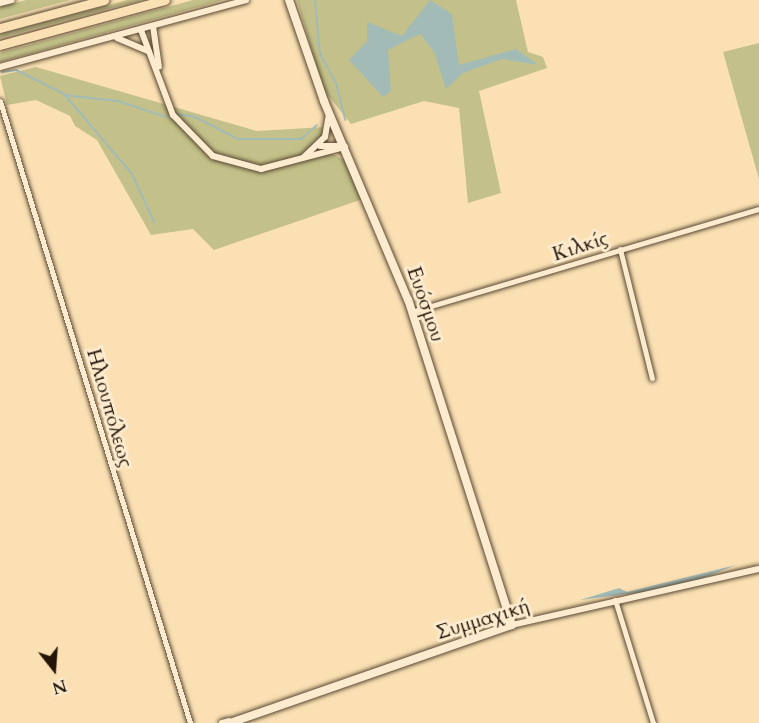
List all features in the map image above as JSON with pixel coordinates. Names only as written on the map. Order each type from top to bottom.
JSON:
[{"type":"highway","points":[[0,28],[104,0]]},
{"type":"highway","points":[[0,45],[165,0]]},
{"type":"main road","name":"Ευόσμου","points":[[289,1],[329,112],[411,312],[512,626]]},
{"type":"main road","name":"Συμμαχική","points":[[227,722],[512,626]]},
{"type":"street","points":[[0,3],[12,0]]},
{"type":"street","points":[[0,67],[246,0]]},
{"type":"street","points":[[153,26],[160,77]]},
{"type":"street","points":[[141,30],[179,126],[213,156],[250,168],[301,159],[345,147]]},
{"type":"street","points":[[113,37],[150,52]]},
{"type":"street","name":"Ηλιουπόλεως","points":[[0,102],[190,723]]},
{"type":"street","points":[[301,159],[316,147],[327,132],[329,112]]},
{"type":"street","points":[[316,147],[329,143],[345,147]]},
{"type":"street","name":"Κιλκίς","points":[[411,312],[759,209]]},
{"type":"street","points":[[620,249],[652,378]]},
{"type":"street","name":"Συμμαχική","points":[[512,626],[615,600],[759,569]]},
{"type":"street","points":[[615,600],[653,723]]},
{"type":"shaded area","points":[[26,0],[70,0],[0,19],[0,7]]},
{"type":"shaded area","points":[[127,0],[141,0],[0,38],[0,34]]},
{"type":"shaded area","points":[[193,0],[223,0],[0,62],[0,53]]},
{"type":"shaded area","points":[[297,0],[516,0],[528,52],[543,57],[547,68],[479,91],[501,193],[468,203],[459,108],[424,101],[351,124],[323,89]]},
{"type":"shaded area","points":[[759,43],[759,179],[723,52]]},
{"type":"shaded area","points":[[36,67],[257,131],[325,127],[330,153],[345,160],[363,199],[214,250],[193,229],[151,235],[97,140],[75,126],[70,116],[36,100],[7,105],[0,76]]},
{"type":"water","points":[[430,0],[452,14],[459,65],[516,49],[538,65],[502,59],[463,73],[446,89],[434,52],[420,34],[388,50],[391,91],[383,97],[349,60],[367,41],[367,22],[402,36]]},
{"type":"water","points":[[736,565],[681,587],[580,600],[619,588],[627,592]]},
{"type":"waterway","points":[[315,0],[320,54],[336,83],[345,120]]},
{"type":"waterway","points":[[2,72],[16,70],[64,94],[132,174],[154,222]]},
{"type":"waterway","points":[[64,95],[118,101],[166,117]]},
{"type":"waterway","points":[[177,114],[195,117],[238,139],[301,139],[317,125]]}]
